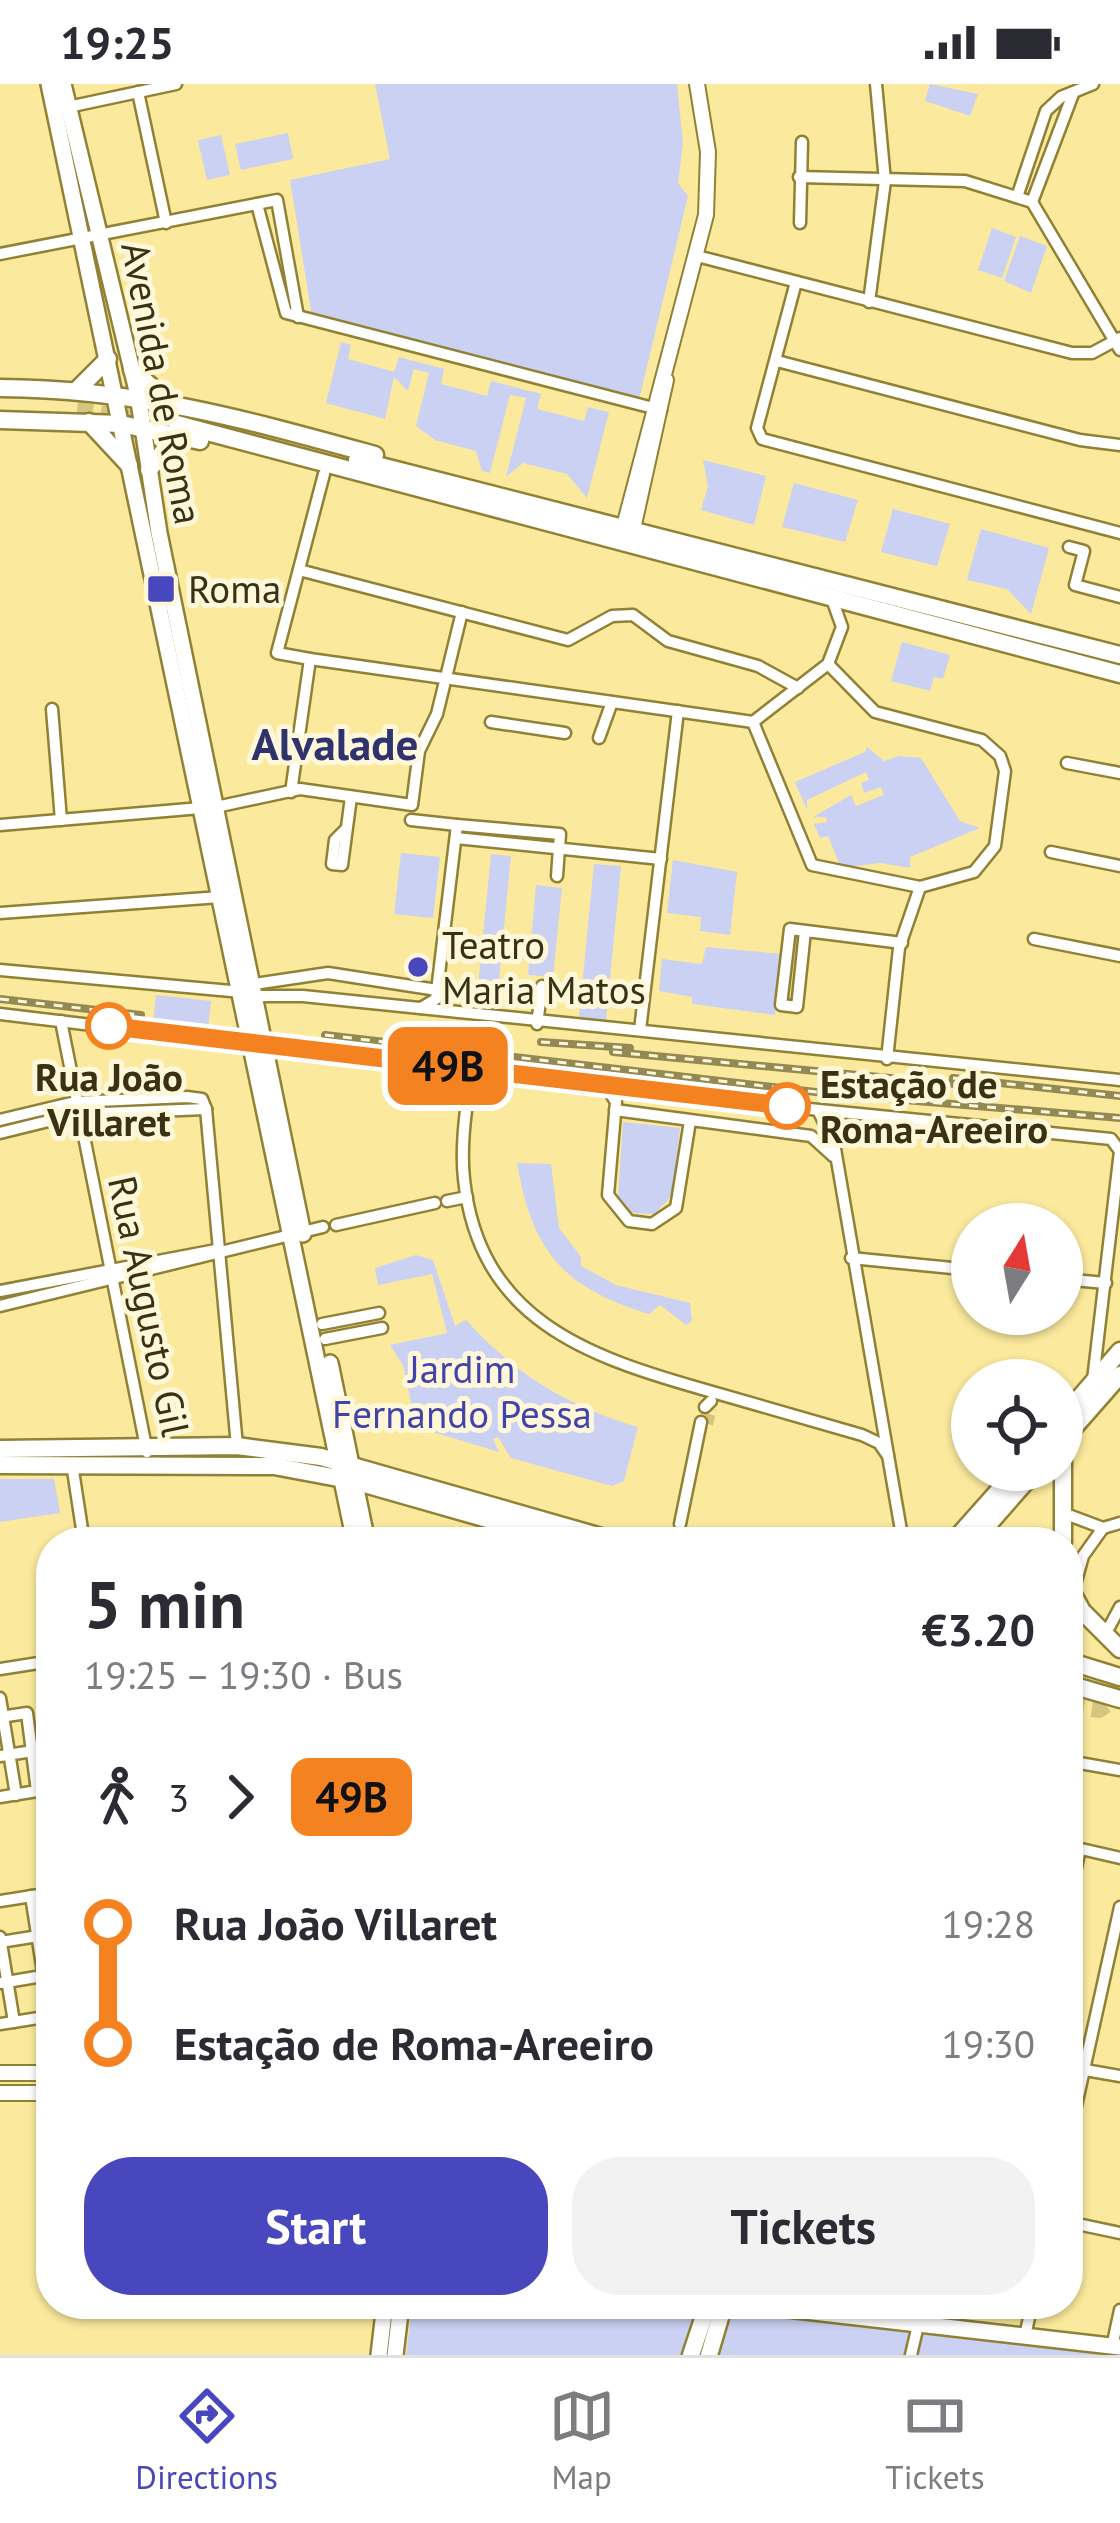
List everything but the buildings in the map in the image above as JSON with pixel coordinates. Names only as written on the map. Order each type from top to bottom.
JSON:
[{"type":"main road","name":"Avenida de Roma","points":[[49,84],[61,108],[90,236],[138,395],[220,897],[251,990]]},
{"type":"main road","name":"Avenida de Roma","points":[[61,108],[64,84]]},
{"type":"main road","name":"Avenida de Roma","points":[[90,236],[129,465],[251,990],[321,1335],[353,1527]]},
{"type":"main road","points":[[81,405],[108,359]]},
{"type":"main road","points":[[131,370],[177,419],[481,507],[626,533],[1120,655]]},
{"type":"main road","points":[[0,388],[81,405],[142,428],[177,419],[447,474],[464,485],[832,599],[1120,674]]},
{"type":"main road","points":[[0,420],[81,405],[115,392],[138,395],[177,419],[324,474],[464,508],[481,507]]},
{"type":"main road","points":[[0,399],[81,405],[129,465]]},
{"type":"main road","points":[[0,410],[81,405]]},
{"type":"main road","points":[[149,470],[177,419]]},
{"type":"main road","points":[[1083,1395],[1119,1361]]},
{"type":"main road","points":[[1083,1411],[1119,1361]]},
{"type":"main road","points":[[0,1449],[144,1447],[236,1454],[346,1472],[560,1527]]},
{"type":"main road","points":[[0,1465],[154,1463],[236,1454]]},
{"type":"main road","name":"Avenida de Roma","points":[[346,1472],[364,1527]]},
{"type":"main road","points":[[346,1472],[384,1490],[515,1527]]},
{"type":"main road","points":[[361,1513],[384,1490]]},
{"type":"main road","points":[[966,1527],[998,1491]]},
{"type":"main road","points":[[986,1527],[1018,1491]]},
{"type":"main road","points":[[1063,1491],[1063,1527]]},
{"type":"main road","points":[[1083,1611],[1112,1643],[1113,1674],[1083,1665]]},
{"type":"main road","points":[[1083,1676],[1120,1687]]},
{"type":"main road","points":[[1083,1688],[1120,1699]]},
{"type":"main road","points":[[1083,1699],[1120,1710]]},
{"type":"main road","points":[[379,2355],[383,2319]]},
{"type":"main road","points":[[395,2355],[399,2319]]},
{"type":"main road","points":[[691,2355],[704,2319]]},
{"type":"main road","points":[[713,2319],[716,2330]]},
{"type":"main road","points":[[710,2355],[719,2319]]},
{"type":"main road","points":[[888,2319],[1116,2347]]},
{"type":"street","points":[[61,108],[176,84]]},
{"type":"street","points":[[626,533],[697,256],[708,172],[697,84]]},
{"type":"street","points":[[869,302],[885,182],[876,84]]},
{"type":"street","points":[[1017,197],[1046,111],[1094,84]]},
{"type":"street","points":[[138,92],[166,223]]},
{"type":"street","points":[[1032,202],[1073,94]]},
{"type":"street","points":[[800,223],[802,142]]},
{"type":"street","points":[[697,256],[1072,353],[1092,353],[1118,344],[1032,202],[965,182],[799,177]]},
{"type":"street","points":[[0,254],[278,200],[298,317]]},
{"type":"street","points":[[257,204],[284,311],[657,409]]},
{"type":"street","points":[[796,282],[757,428],[762,440],[1120,533]]},
{"type":"street","points":[[777,361],[1092,443],[1120,445]]},
{"type":"street","points":[[324,474],[277,653],[753,722],[828,664],[842,627],[868,609]]},
{"type":"street","points":[[1069,547],[1084,551],[1075,585],[1120,597]]},
{"type":"street","points":[[299,570],[568,640],[624,614],[668,641],[758,666],[798,688]]},
{"type":"street","points":[[832,599],[842,627]]},
{"type":"street","points":[[0,825],[206,809],[291,792],[412,806],[419,751],[437,714],[462,612]]},
{"type":"street","points":[[291,792],[310,659]]},
{"type":"street","points":[[753,722],[812,866],[920,887],[974,872],[994,846],[1005,771],[1000,756],[982,740],[875,712],[828,664]]},
{"type":"street","points":[[774,678],[775,704]]},
{"type":"street","points":[[599,738],[612,702]]},
{"type":"street","points":[[52,709],[61,820]]},
{"type":"street","points":[[640,1030],[678,711]]},
{"type":"street","points":[[490,722],[565,733]]},
{"type":"street","points":[[1067,763],[1120,773]]},
{"type":"street","points":[[347,828],[351,796]]},
{"type":"street","points":[[411,820],[456,831],[560,834],[557,876]]},
{"type":"street","points":[[419,1009],[436,994],[456,831]]},
{"type":"street","points":[[558,848],[661,859]]},
{"type":"street","points":[[1051,853],[1120,866]]},
{"type":"street","points":[[887,1059],[902,943],[920,887]]},
{"type":"street","points":[[0,913],[220,897]]},
{"type":"street","points":[[805,931],[796,1007],[782,1005],[790,929],[902,943]]},
{"type":"street","points":[[1034,939],[1120,956]]},
{"type":"street","points":[[0,970],[180,990],[251,990],[537,1024],[640,1030],[1120,1080]]},
{"type":"street","points":[[251,990],[328,973],[405,981],[436,994],[449,1012]]},
{"type":"street","points":[[537,1024],[542,986]]},
{"type":"street","points":[[0,1014],[1116,1142],[1093,1384]]},
{"type":"street","name":"Rua Augusto Gil","points":[[62,1021],[144,1447],[154,1463]]},
{"type":"street","points":[[471,1069],[463,1143],[467,1197],[498,1275],[545,1326],[605,1361],[711,1402],[862,1435],[879,1443],[888,1456]]},
{"type":"street","points":[[603,1084],[615,1106],[608,1195],[619,1215],[640,1225],[664,1220],[679,1203],[690,1121]]},
{"type":"street","points":[[615,1106],[633,1089]]},
{"type":"street","points":[[0,1120],[76,1108],[202,1099],[236,1454]]},
{"type":"street","points":[[615,1106],[812,1136],[821,1132],[826,1121]]},
{"type":"street","points":[[0,1133],[76,1108]]},
{"type":"street","points":[[818,1110],[826,1121],[833,1156],[900,1527]]},
{"type":"street","points":[[812,1136],[833,1156]]},
{"type":"street","points":[[0,1291],[202,1260],[219,1250],[467,1197]]},
{"type":"street","points":[[851,1258],[951,1268]]},
{"type":"street","points":[[0,1306],[109,1274]]},
{"type":"street","points":[[1083,1281],[1106,1283]]},
{"type":"street","points":[[321,1335],[379,1313]]},
{"type":"street","points":[[321,1335],[382,1328]]},
{"type":"street","points":[[1101,1329],[1119,1361]]},
{"type":"street","points":[[862,1435],[875,1415],[877,1401]]},
{"type":"street","points":[[678,1520],[704,1426]]},
{"type":"street","points":[[72,1464],[82,1527]]},
{"type":"street","points":[[1063,1514],[1103,1528],[1120,1523]]},
{"type":"street","points":[[1083,1556],[1103,1528]]},
{"type":"street","points":[[1112,1643],[1120,1607]]},
{"type":"street","points":[[0,1670],[36,1664]]},
{"type":"street","points":[[0,1698],[5,1756],[16,1795]]},
{"type":"street","points":[[2,1717],[27,1713],[36,1781]]},
{"type":"street","points":[[5,1756],[33,1751]]},
{"type":"street","points":[[1083,1764],[1120,1770]]},
{"type":"street","points":[[0,1797],[36,1791]]},
{"type":"street","points":[[1083,1850],[1120,1858]]},
{"type":"street","points":[[0,1901],[36,1896]]},
{"type":"street","points":[[31,1897],[36,1912]]},
{"type":"street","points":[[1083,2074],[1120,1907]]},
{"type":"street","points":[[14,2022],[0,1940],[36,1936]]},
{"type":"street","points":[[4,1982],[36,1977]]},
{"type":"street","points":[[0,2024],[36,2018]]},
{"type":"street","points":[[1084,2070],[1120,2076]]},
{"type":"street","points":[[0,2073],[36,2073]]},
{"type":"street","points":[[0,2093],[36,2093]]},
{"type":"street","points":[[1083,2225],[1120,2233]]},
{"type":"street","points":[[1116,2347],[1120,2310]]},
{"type":"street","points":[[911,2355],[919,2319]]},
{"type":"street","points":[[1025,2336],[1029,2319]]},
{"type":"green space","points":[[375,84],[677,84],[683,143],[678,183],[688,196],[639,400],[312,317],[290,180],[390,159]]},
{"type":"green space","points":[[930,84],[978,94],[970,116],[925,101]]},
{"type":"green space","points":[[288,133],[293,159],[241,170],[235,144]]},
{"type":"green space","points":[[221,135],[230,175],[207,180],[198,140]]},
{"type":"green space","points":[[992,228],[1016,237],[1002,278],[978,270]]},
{"type":"green space","points":[[1020,236],[1047,246],[1031,293],[1004,281]]},
{"type":"green space","points":[[341,342],[351,345],[348,359],[394,372],[399,357],[444,369],[441,384],[487,396],[491,381],[541,394],[537,409],[584,421],[588,407],[609,412],[587,498],[567,474],[523,463],[506,477],[526,398],[510,395],[490,473],[482,471],[476,451],[435,440],[416,426],[429,373],[414,369],[408,391],[394,377],[385,419],[326,403]]},
{"type":"green space","points":[[703,460],[766,476],[754,525],[701,510],[708,486]]},
{"type":"green space","points":[[794,483],[858,500],[845,542],[782,527]]},
{"type":"green space","points":[[893,509],[950,524],[937,566],[881,552]]},
{"type":"green space","points":[[981,529],[1049,548],[1031,614],[1007,589],[967,580]]},
{"type":"green space","points":[[902,642],[950,655],[943,679],[934,677],[930,691],[891,681]]},
{"type":"green space","points":[[867,747],[884,761],[899,756],[921,758],[960,821],[980,828],[910,857],[910,868],[880,863],[841,868],[828,836],[820,838],[814,824],[827,822],[826,817],[813,817],[851,795],[856,806],[884,795],[881,787],[864,793],[861,783],[869,780],[866,772],[807,800],[807,810],[795,782],[865,752]]},
{"type":"green space","points":[[401,853],[440,857],[433,918],[394,914]]},
{"type":"green space","points":[[491,854],[511,856],[496,1009],[476,1007]]},
{"type":"green space","points":[[673,860],[737,872],[730,935],[700,931],[701,917],[667,913]]},
{"type":"green space","points":[[594,864],[621,866],[606,1020],[579,1017]]},
{"type":"green space","points":[[536,885],[562,888],[553,977],[528,975]]},
{"type":"green space","points":[[706,947],[782,954],[775,1015],[692,1004],[692,997],[659,991],[662,959],[702,964]]},
{"type":"green space","points":[[156,995],[211,1001],[208,1028],[153,1022]]},
{"type":"green space","points":[[623,1122],[680,1128],[672,1195],[655,1214],[633,1213],[618,1197]]},
{"type":"green space","points":[[517,1163],[551,1164],[559,1228],[581,1257],[581,1266],[616,1285],[690,1303],[692,1321],[686,1325],[660,1305],[649,1314],[619,1304],[573,1278],[543,1243],[523,1194]]},
{"type":"green space","name":"Jardim Fernando Pessa","points":[[416,1255],[433,1260],[455,1326],[466,1320],[504,1357],[544,1386],[638,1427],[624,1481],[612,1486],[511,1458],[498,1437],[493,1439],[499,1452],[403,1423],[397,1412],[412,1407],[403,1365],[390,1345],[447,1333],[432,1274],[378,1285],[375,1268]]},
{"type":"green space","points":[[0,1479],[54,1479],[60,1513],[0,1522]]},
{"type":"green space","points":[[410,2319],[814,2319],[1120,2355],[406,2355]]},
{"type":"tunnel","points":[[77,410],[177,424]]},
{"type":"tunnel","points":[[708,1424],[712,1409]]},
{"type":"tunnel","points":[[121,1458],[263,1460]]},
{"type":"tunnel","points":[[1083,1708],[1099,1710],[1111,1702],[1120,1682]]},
{"type":"railway","points":[[0,999],[141,1015]]},
{"type":"railway","points":[[325,1035],[833,1094],[1120,1118]]},
{"type":"railway","points":[[541,1042],[630,1048]]},
{"type":"railway","points":[[613,1052],[965,1085]]},
{"type":"railway","points":[[953,1078],[1120,1096]]},
{"type":"bus line","name":"49B","points":[[109,1026],[787,1106]]},
{"type":"place","name":"Roma","points":[[161,589]]},
{"type":"place","name":"Teatro Maria Matos","points":[[418,967]]},
{"type":"place","name":"Rua João Villaret","points":[[109,1026]]},
{"type":"place","name":"Estação de Roma-Areeiro","points":[[787,1106]]},
{"type":"district","name":"Alvalade","points":[[335,744]]}]
